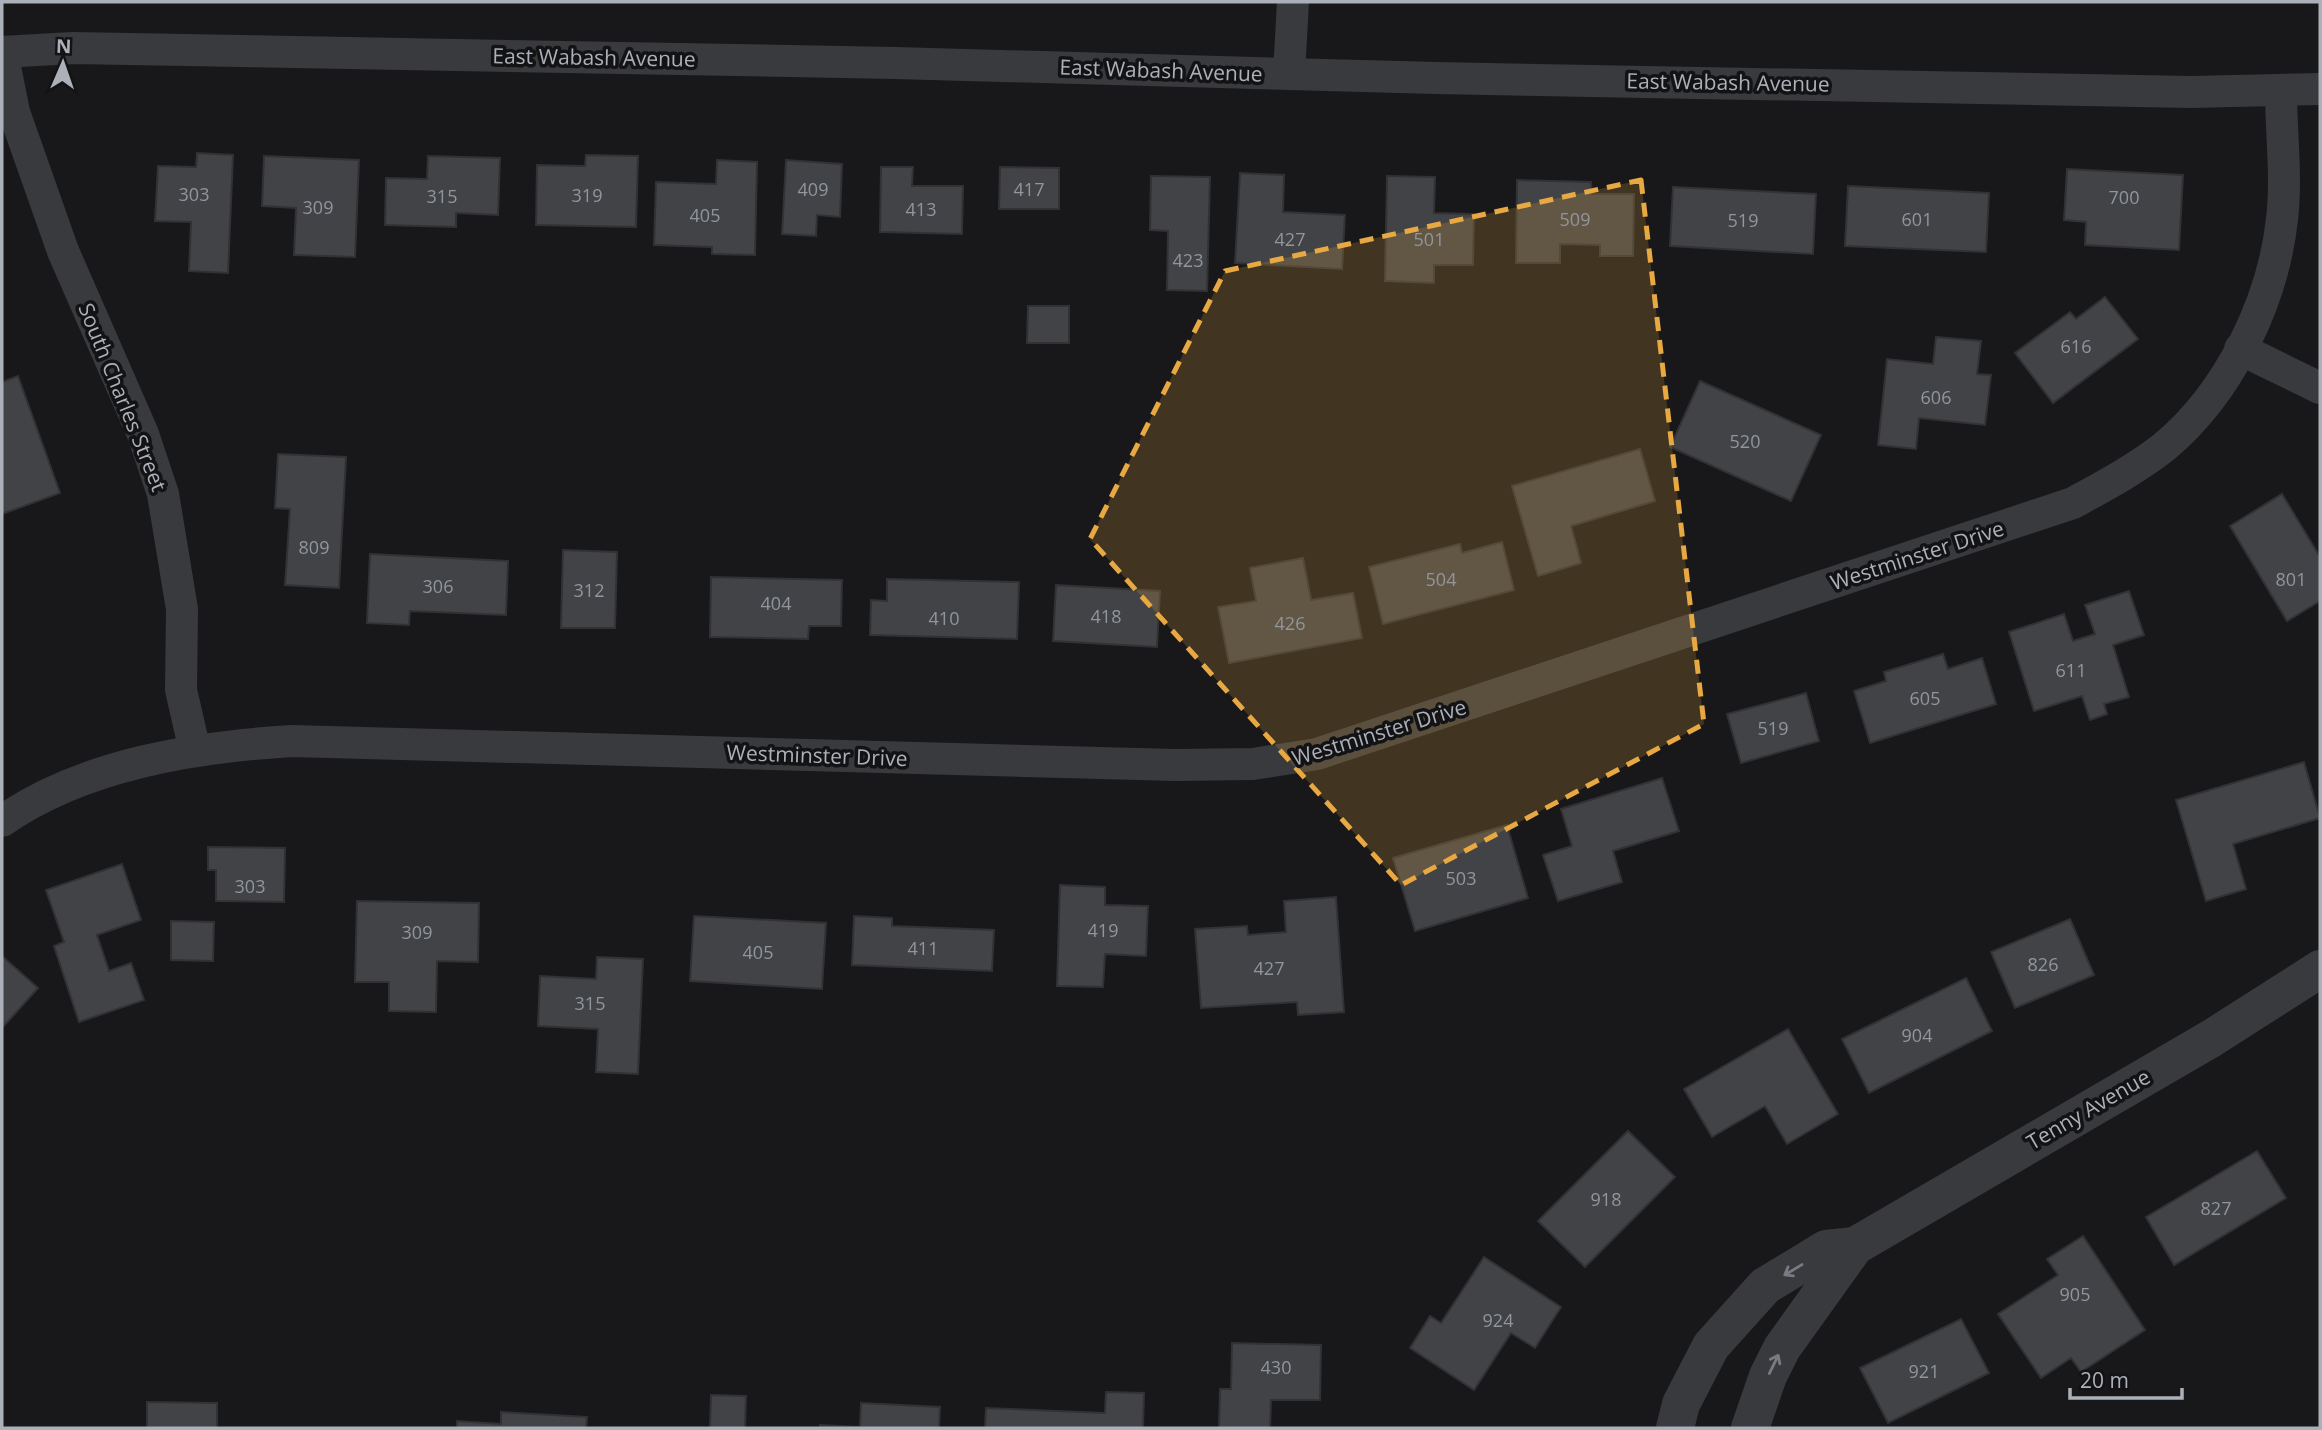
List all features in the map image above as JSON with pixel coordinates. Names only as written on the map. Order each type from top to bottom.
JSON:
[{"type":"street","points":[[1289,73],[1293,2]]},
{"type":"street","name":"East Wabash Avenue","points":[[2,52],[73,48],[2191,92],[2320,89]]},
{"type":"street","name":"South Charles Street","points":[[2,52],[14,112],[63,251],[143,434],[163,494],[181,609],[181,690],[195,751]]},
{"type":"street","name":"Westminster Drive","points":[[2,821],[62,790],[143,760],[195,751],[292,741],[1176,765],[1253,764],[1293,760],[1383,733],[2073,503],[2130,471],[2164,446],[2202,410],[2241,349],[2270,282],[2282,218],[2281,91]]},
{"type":"street","points":[[2241,349],[2320,388]]},
{"type":"street","name":"Tenny Avenue","points":[[1750,1428],[1768,1376],[1782,1348],[1855,1246],[2212,1038],[2320,970]]},
{"type":"street","name":"Tenny Avenue","points":[[1675,1428],[1681,1404],[1711,1346],[1765,1286],[1826,1249],[1855,1246]]},
{"type":"highlighted area","points":[[1641,180],[1704,724],[1401,885],[1090,539],[1225,271]]},
{"type":"building","points":[[197,153],[233,155],[228,273],[189,271],[191,222],[155,221],[158,166],[196,167]]},
{"type":"building","points":[[586,155],[638,156],[636,227],[536,225],[537,165],[585,166]]},
{"type":"building","points":[[264,156],[359,160],[355,257],[294,255],[296,208],[262,206]]},
{"type":"building","points":[[428,156],[500,158],[498,215],[456,213],[456,227],[385,225],[386,178],[427,179]]},
{"type":"building","points":[[717,160],[757,162],[755,255],[712,254],[712,247],[654,245],[656,182],[716,184]]},
{"type":"building","points":[[786,160],[842,164],[840,217],[817,215],[816,236],[782,234]]},
{"type":"building","points":[[881,167],[913,167],[912,186],[963,186],[962,234],[880,232]]},
{"type":"building","points":[[1000,167],[1059,168],[1059,209],[999,209]]},
{"type":"building","points":[[2067,169],[2183,175],[2179,250],[2085,245],[2086,222],[2064,220]]},
{"type":"building","points":[[1240,173],[1284,175],[1283,212],[1345,215],[1342,269],[1235,263]]},
{"type":"building","points":[[1151,176],[1210,177],[1207,291],[1167,290],[1168,231],[1150,230]]},
{"type":"building","points":[[1387,176],[1435,177],[1434,213],[1474,214],[1473,265],[1434,265],[1434,283],[1385,281]]},
{"type":"building","points":[[1517,180],[1591,182],[1592,194],[1634,194],[1633,256],[1600,256],[1600,245],[1560,244],[1560,263],[1516,263]]},
{"type":"building","points":[[1848,186],[1989,193],[1986,252],[1845,246]]},
{"type":"building","points":[[1673,187],[1816,194],[1813,254],[1670,246]]},
{"type":"building","points":[[2105,297],[2138,339],[2053,403],[2015,353],[2070,312],[2076,319]]},
{"type":"building","points":[[1028,306],[1069,306],[1069,343],[1027,343]]},
{"type":"building","points":[[1936,337],[1981,341],[1977,374],[1991,375],[1985,425],[1919,418],[1916,449],[1878,445],[1887,359],[1933,364]]},
{"type":"building","points":[[18,376],[60,493],[2,514],[2,382]]},
{"type":"building","points":[[1700,381],[1821,435],[1791,501],[1670,447]]},
{"type":"building","points":[[1640,449],[1655,501],[1571,526],[1581,563],[1538,576],[1512,486]]},
{"type":"building","points":[[278,454],[346,457],[339,588],[285,585],[290,509],[275,508]]},
{"type":"building","points":[[2282,494],[2320,557],[2320,601],[2287,621],[2230,526]]},
{"type":"building","points":[[1502,542],[1514,590],[1383,624],[1369,567],[1460,544],[1462,553]]},
{"type":"building","points":[[563,550],[617,552],[615,628],[561,628]]},
{"type":"building","points":[[370,554],[508,561],[506,615],[410,611],[409,625],[367,623]]},
{"type":"building","points":[[1303,558],[1311,600],[1353,593],[1362,638],[1229,663],[1218,607],[1256,601],[1250,568]]},
{"type":"building","points":[[711,577],[842,580],[841,626],[809,626],[808,639],[710,637]]},
{"type":"building","points":[[887,579],[1019,582],[1017,639],[870,635],[871,600],[887,601]]},
{"type":"building","points":[[1056,585],[1160,591],[1157,647],[1053,641]]},
{"type":"building","points":[[2129,591],[2144,635],[2113,645],[2129,697],[2104,704],[2107,714],[2090,720],[2082,696],[2034,711],[2009,632],[2064,614],[2073,641],[2095,634],[2085,605]]},
{"type":"building","points":[[1943,654],[1948,669],[1982,658],[1996,704],[1870,743],[1854,691],[1886,681],[1884,672]]},
{"type":"building","points":[[1806,693],[1819,741],[1741,763],[1727,714]]},
{"type":"building","points":[[2304,762],[2320,818],[2233,844],[2246,889],[2206,901],[2176,800]]},
{"type":"building","points":[[1662,778],[1679,831],[1613,851],[1622,882],[1558,901],[1543,855],[1572,846],[1561,809]]},
{"type":"building","points":[[1507,825],[1528,898],[1415,931],[1393,858]]},
{"type":"building","points":[[208,847],[285,848],[284,902],[216,901],[216,870],[208,870]]},
{"type":"building","points":[[122,864],[141,920],[97,935],[109,971],[131,963],[144,1000],[79,1022],[54,946],[64,942],[46,890]]},
{"type":"building","points":[[1060,885],[1105,887],[1105,905],[1148,906],[1146,956],[1105,954],[1103,987],[1057,986]]},
{"type":"building","points":[[1336,897],[1344,1012],[1298,1015],[1297,1002],[1201,1008],[1195,929],[1247,926],[1248,935],[1286,932],[1284,901]]},
{"type":"building","points":[[357,901],[479,903],[478,962],[437,961],[436,1012],[389,1011],[389,982],[355,982]]},
{"type":"building","points":[[694,916],[826,923],[822,989],[690,981]]},
{"type":"building","points":[[854,916],[892,918],[892,926],[994,930],[992,971],[852,965]]},
{"type":"building","points":[[2070,919],[2094,975],[2015,1008],[1991,952]]},
{"type":"building","points":[[171,921],[214,922],[213,961],[171,960]]},
{"type":"building","points":[[2,956],[38,988],[2,1028]]},
{"type":"building","points":[[597,957],[643,959],[638,1074],[596,1072],[598,1029],[538,1026],[540,976],[596,979]]},
{"type":"building","points":[[1966,978],[1992,1031],[1869,1093],[1842,1039]]},
{"type":"building","points":[[1788,1029],[1838,1114],[1787,1144],[1765,1106],[1712,1137],[1684,1089]]},
{"type":"building","points":[[1628,1131],[1675,1177],[1585,1267],[1538,1221]]},
{"type":"building","points":[[2257,1151],[2286,1198],[2174,1265],[2146,1217]]},
{"type":"building","points":[[2083,1236],[2145,1330],[2081,1372],[2071,1358],[2041,1378],[1998,1314],[2058,1275],[2047,1259]]},
{"type":"building","points":[[1484,1257],[1561,1307],[1535,1348],[1511,1333],[1474,1390],[1410,1348],[1430,1316],[1441,1323]]},
{"type":"building","points":[[1961,1319],[1989,1373],[1888,1423],[1860,1368]]},
{"type":"building","points":[[1232,1343],[1321,1345],[1320,1400],[1271,1400],[1270,1428],[1219,1428],[1220,1389],[1231,1389]]},
{"type":"building","points":[[1106,1392],[1144,1393],[1143,1428],[985,1428],[986,1408],[1105,1413]]},
{"type":"building","points":[[711,1395],[746,1396],[745,1428],[710,1428]]},
{"type":"building","points":[[147,1402],[217,1403],[217,1428],[147,1428]]},
{"type":"building","points":[[861,1403],[940,1407],[939,1428],[820,1428],[820,1425],[860,1427]]},
{"type":"building","points":[[501,1412],[587,1417],[586,1428],[457,1428],[457,1421],[501,1424]]}]
